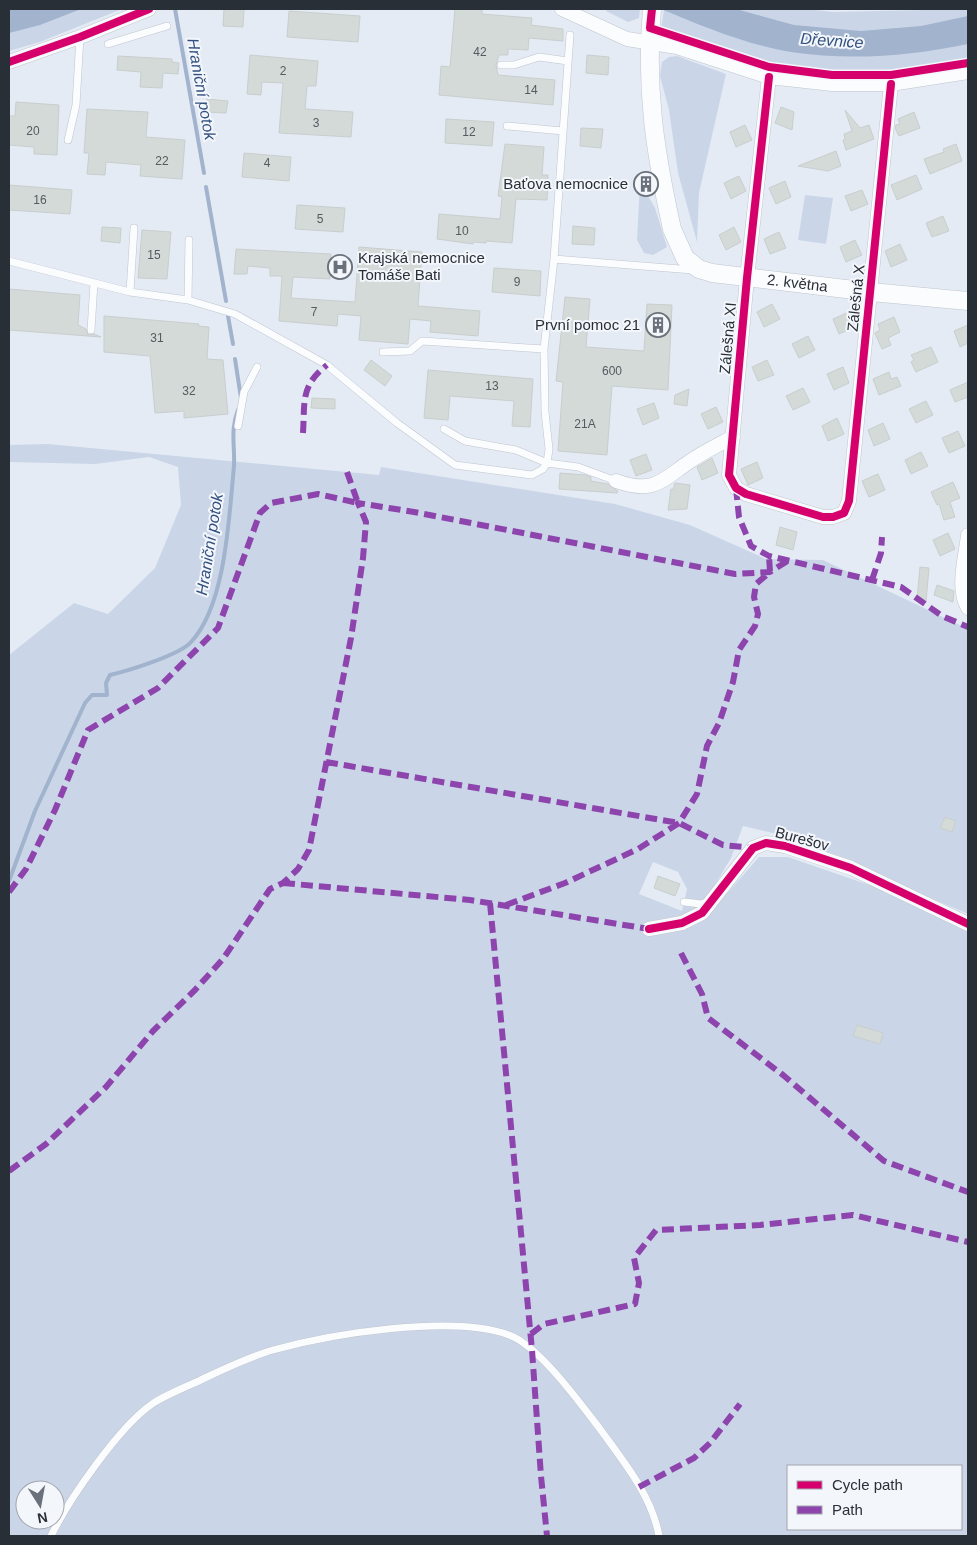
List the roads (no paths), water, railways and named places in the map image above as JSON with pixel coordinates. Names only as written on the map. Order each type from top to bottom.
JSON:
[{"type":"street","points":[[9,62],[80,37],[149,9]]},
{"type":"street","points":[[562,9],[616,35],[650,36],[677,47],[769,76],[832,84],[891,84],[968,72]]},
{"type":"street","name":"2. května","points":[[652,9],[648,82],[652,123],[672,229],[685,258],[704,271],[747,278],[968,301]]},
{"type":"street","name":"Zálešná XI","points":[[769,76],[747,278],[729,475],[736,488],[741,491],[823,517],[833,517],[844,513]]},
{"type":"street","name":"Zálešná X","points":[[844,513],[849,501],[891,84]]},
{"type":"street","points":[[616,480],[641,487],[660,483],[690,461],[733,437]]},
{"type":"street","points":[[968,534],[963,591],[968,608]]},
{"type":"street","name":"Burešov","points":[[650,929],[682,923],[702,913],[753,848],[766,843],[785,846],[851,868],[968,924]]},
{"type":"lane","points":[[108,44],[168,26]]},
{"type":"lane","points":[[9,261],[130,292],[188,300],[235,314],[327,365],[397,423],[454,464],[528,475],[537,473],[547,463],[549,449],[545,412],[544,349],[554,259],[570,35]]},
{"type":"lane","points":[[68,140],[76,105],[80,37]]},
{"type":"lane","points":[[501,65],[514,65],[539,57],[568,62]]},
{"type":"lane","points":[[506,126],[563,131]]},
{"type":"lane","points":[[130,292],[134,228]]},
{"type":"lane","points":[[188,300],[189,240]]},
{"type":"lane","points":[[554,259],[704,271]]},
{"type":"lane","points":[[92,330],[94,283]]},
{"type":"lane","points":[[383,352],[410,350],[422,341],[544,349]]},
{"type":"lane","points":[[238,426],[244,392],[258,367]]},
{"type":"lane","points":[[444,429],[466,442],[516,450],[547,463],[578,467],[616,480]]},
{"type":"lane","points":[[684,902],[701,904],[712,900]]},
{"type":"lane","points":[[51,1536],[90,1474],[124,1430],[152,1403],[233,1365],[271,1351],[326,1338],[376,1331],[434,1327],[480,1328],[511,1336],[532,1350],[572,1392],[631,1471],[656,1521],[659,1536]]},
{"type":"water","points":[[9,9],[81,9],[40,25],[9,33]]},
{"type":"water","name":"Dřevnice","points":[[661,9],[736,9],[794,25],[861,31],[921,26],[968,16],[968,44],[924,52],[880,56],[813,55],[774,49],[741,40]]},
{"type":"waterway","name":"Hraniční potok","points":[[175,9],[204,173]]},
{"type":"waterway","name":"Hraniční potok","points":[[206,187],[226,301]]},
{"type":"waterway","name":"Hraniční potok","points":[[228,316],[233,344]]},
{"type":"waterway","name":"Hraniční potok","points":[[235,359],[241,398]]},
{"type":"waterway","name":"Hraniční potok","points":[[9,881],[35,811],[85,703],[92,695],[107,695],[106,683],[110,675],[176,652],[191,642],[203,626],[212,606],[224,559],[234,466],[233,431],[238,410]]},
{"type":"place","name":"Baťova nemocnice","points":[[646,184]]},
{"type":"place","name":"Krajská nemocnice Tomáše Bati","points":[[340,267]]},
{"type":"place","name":"První pomoc 21","points":[[658,325]]}]
